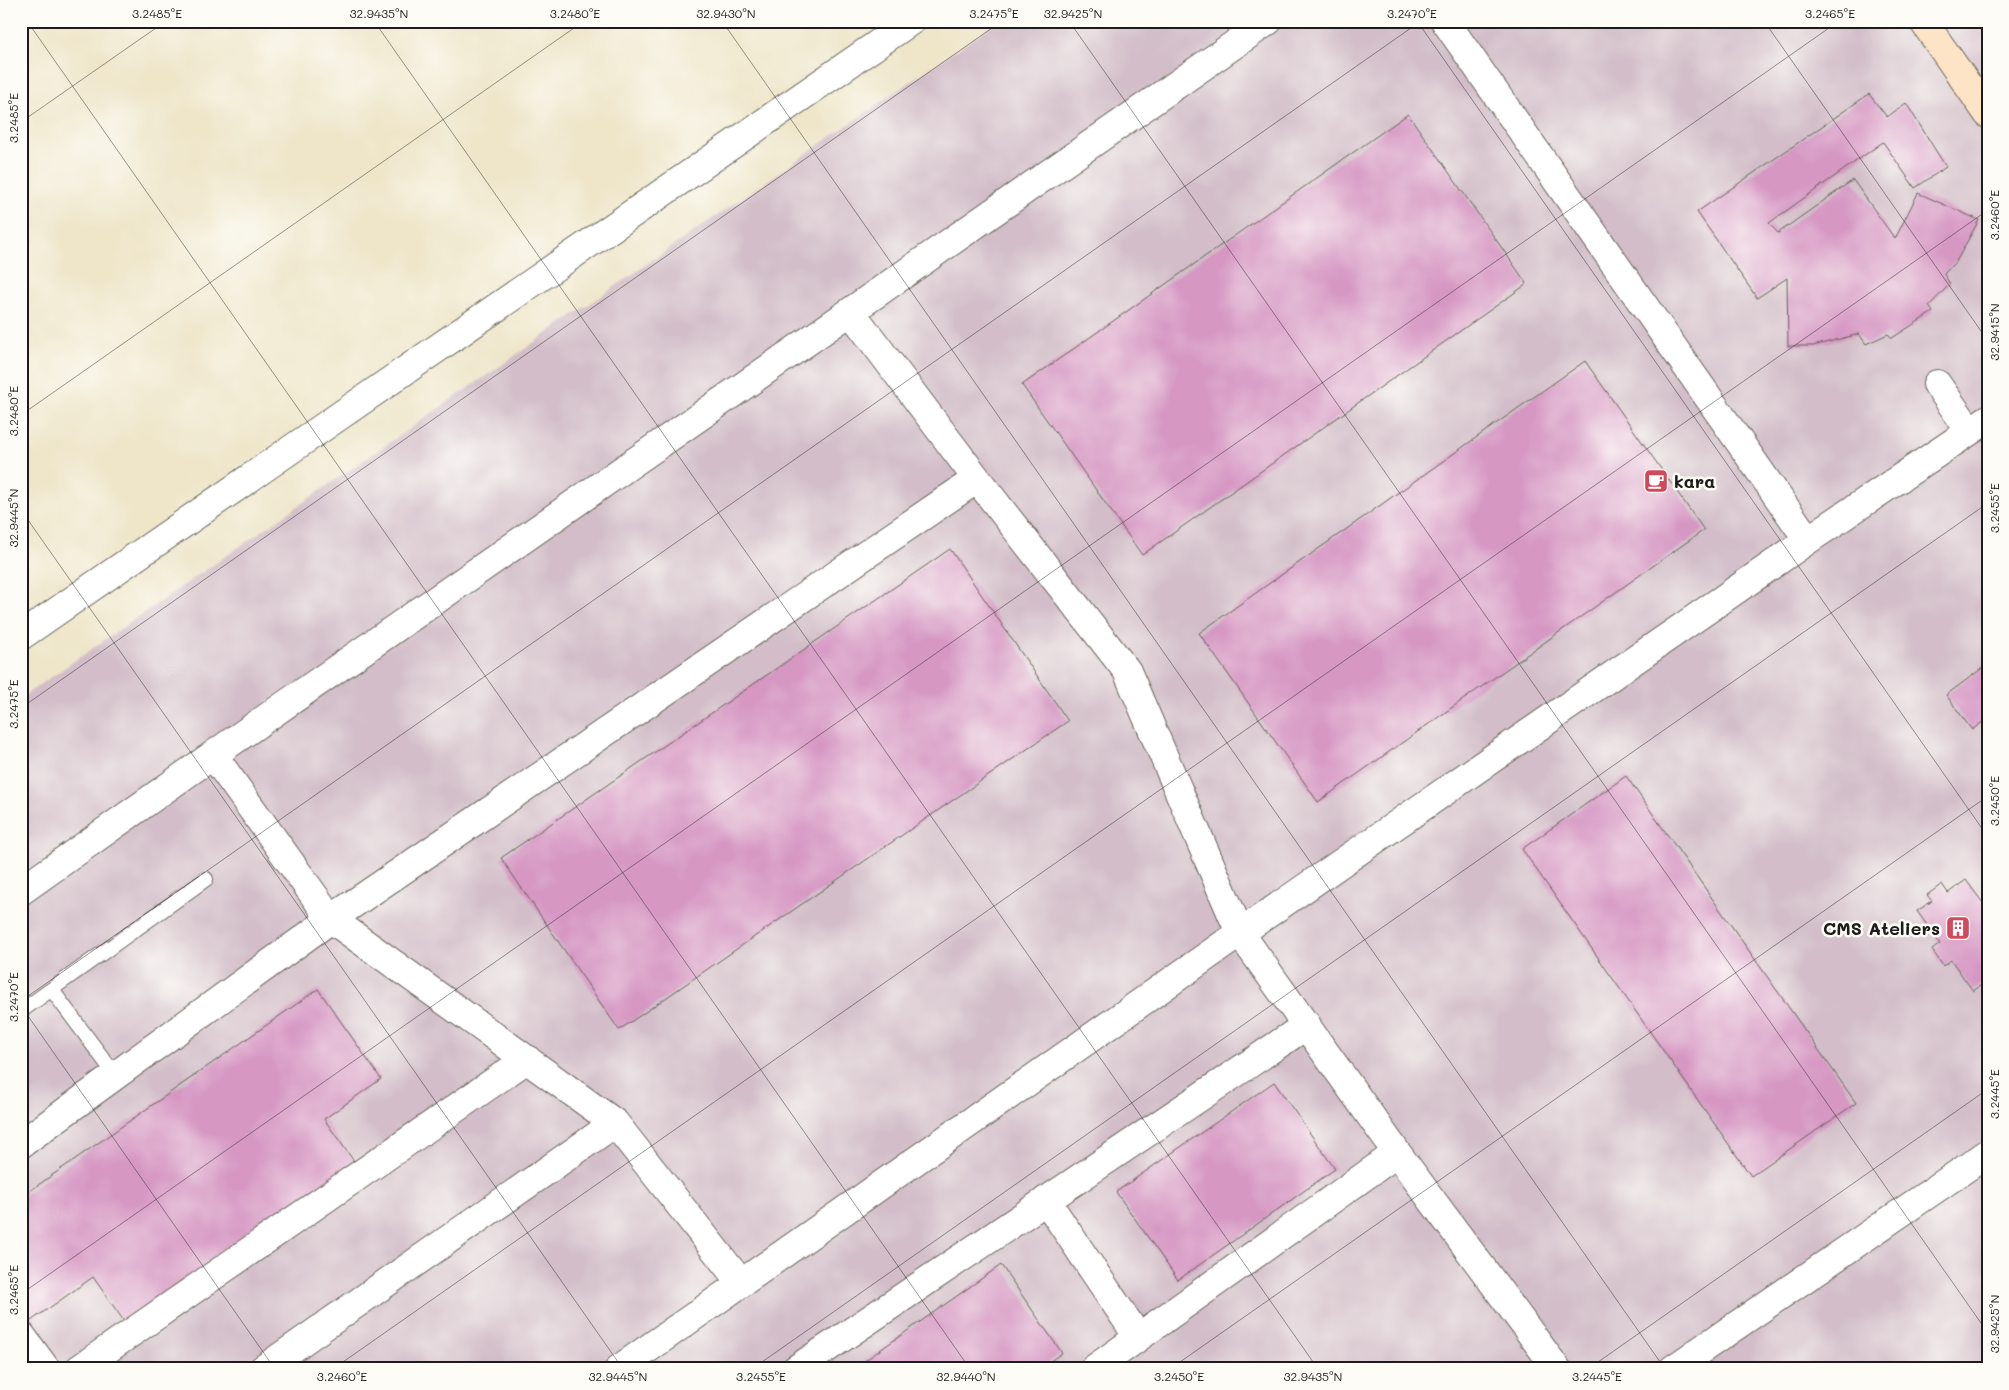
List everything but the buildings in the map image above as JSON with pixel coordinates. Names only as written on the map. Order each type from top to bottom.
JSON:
[{"type":"street","points":[[21,636],[910,21]]},
{"type":"street","points":[[21,891],[213,754],[1268,21]]},
{"type":"street","points":[[1445,21],[1808,540]]},
{"type":"street","points":[[1924,21],[1988,114]]},
{"type":"street","points":[[851,312],[977,479],[1127,671],[1240,933],[1397,1153],[1557,1369]]},
{"type":"street","points":[[619,1369],[1240,933],[1808,540],[1979,425],[1937,384]]},
{"type":"street","points":[[21,1144],[330,920],[977,479]]},
{"type":"street","points":[[213,754],[330,920],[615,1123],[741,1283]]},
{"type":"street","points":[[796,1369],[1307,1025]]},
{"type":"street","points":[[79,1369],[527,1060]]},
{"type":"street","points":[[263,1369],[615,1123]]},
{"type":"street","points":[[1094,1369],[1397,1153]]},
{"type":"street","points":[[1673,1369],[1988,1153]]},
{"type":"street","points":[[1046,1200],[1138,1337]]},
{"type":"street","points":[[21,1335],[46,1369]]},
{"type":"lane","points":[[21,1011],[206,879]]},
{"type":"lane","points":[[52,990],[116,1076]]},
{"type":"shaded area","points":[[998,21],[1988,21],[1988,1369],[21,1369],[21,698]]},
{"type":"place","name":"kara","points":[[1656,481]]},
{"type":"place","name":"CMS Ateliers","points":[[1958,928]]}]
